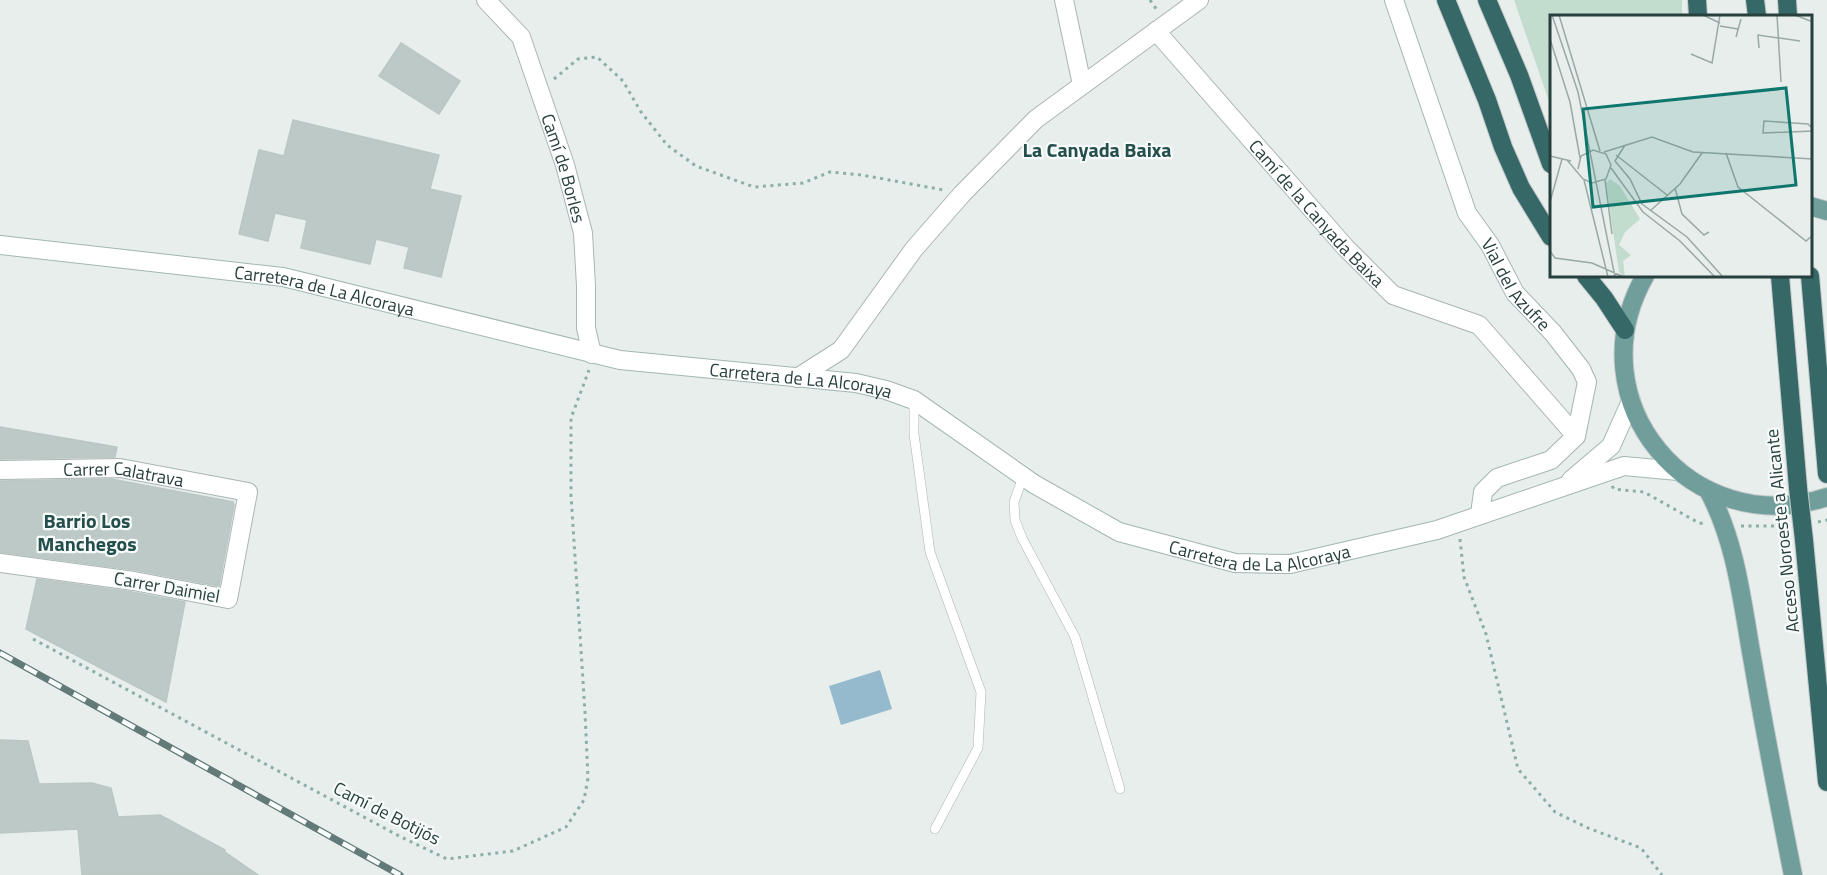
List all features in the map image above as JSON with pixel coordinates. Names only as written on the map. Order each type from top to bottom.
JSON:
[{"type":"highway","points":[[1446,0],[1487,99],[1517,180],[1550,235]]},
{"type":"highway","points":[[1487,0],[1519,75],[1550,161]]},
{"type":"highway","points":[[1697,0],[1698,15]]},
{"type":"highway","points":[[1755,0],[1757,15]]},
{"type":"highway","points":[[1787,0],[1788,15]]},
{"type":"highway","points":[[1588,278],[1625,330]]},
{"type":"highway","name":"Acceso Noroeste a Alicante","points":[[1780,278],[1800,533],[1827,782]]},
{"type":"highway","points":[[1810,278],[1827,474]]},
{"type":"main road","points":[[1812,207],[1827,211]]},
{"type":"main road","points":[[1644,278],[1630,309],[1625,330],[1624,362],[1625,378],[1631,401],[1649,439],[1678,471],[1708,490],[1738,501],[1770,506],[1791,505],[1827,497]]},
{"type":"main road","points":[[1708,490],[1725,525],[1734,554],[1793,875]]},
{"type":"street","name":"Camí de Borles","points":[[486,0],[521,37],[565,165],[583,233],[586,328],[592,354]]},
{"type":"street","points":[[1064,0],[1082,85]]},
{"type":"street","points":[[797,378],[842,350],[914,249],[962,194],[1035,119],[1199,0]]},
{"type":"street","name":"Vial del Azufre","points":[[1394,0],[1467,213],[1490,245],[1515,293],[1553,333],[1581,369],[1587,382],[1576,436]]},
{"type":"street","name":"Camí de la Canyada Baixa","points":[[1156,32],[1345,247],[1393,295],[1479,325],[1576,436]]},
{"type":"street","name":"Carretera de La Alcoraya","points":[[0,245],[283,277],[620,360],[856,383],[886,390],[914,400],[1023,477],[1119,532],[1235,563],[1290,564],[1437,530],[1624,466],[1678,471]]},
{"type":"street","points":[[1560,488],[1611,446],[1631,401]]},
{"type":"street","points":[[1480,514],[1483,492],[1497,478],[1551,460],[1576,436]]},
{"type":"street","name":"Carrer Calatrava","points":[[0,470],[120,468],[248,492]]},
{"type":"street","name":"Carrer Daimiel","points":[[0,563],[134,580],[228,599],[248,492]]},
{"type":"lane","points":[[914,400],[914,434],[930,552],[981,692],[978,748],[935,829]]},
{"type":"lane","points":[[1023,477],[1014,501],[1016,520],[1022,538],[1075,637],[1120,789]]},
{"type":"path","points":[[541,90],[578,59],[597,57],[623,81],[641,112],[667,145],[696,166],[754,186],[803,183],[830,172],[884,179],[962,194]]},
{"type":"path","name":"Camí de Botijós","points":[[33,639],[401,837],[447,859],[513,851],[567,827],[584,800],[588,778],[571,495],[571,418],[590,368],[592,354]]},
{"type":"path","points":[[1604,473],[1614,489],[1644,492],[1699,523],[1763,527],[1800,533]]},
{"type":"path","points":[[1817,522],[1827,520]]},
{"type":"path","points":[[1458,522],[1464,577],[1486,634],[1518,769],[1555,812],[1588,828],[1641,848],[1662,875]]},
{"type":"green space","points":[[1514,0],[1682,0],[1682,15],[1550,15],[1550,104]]},
{"type":"water","points":[[880,670],[892,709],[841,725],[829,686]]},
{"type":"building","points":[[401,43],[460,81],[439,114],[379,76]]},
{"type":"building","points":[[293,120],[439,155],[430,189],[461,196],[441,277],[404,268],[409,247],[376,239],[370,264],[301,248],[307,220],[275,213],[268,241],[239,234],[259,150],[284,156]]},
{"type":"building","points":[[0,427],[117,447],[115,457],[0,459]]},
{"type":"building","points":[[111,479],[233,502],[219,586],[135,570],[0,552],[0,481]]},
{"type":"building","points":[[37,579],[185,602],[166,702],[26,629]]},
{"type":"building","points":[[0,740],[28,741],[39,784],[92,783],[111,788],[118,817],[160,815],[225,850],[258,875],[82,875],[78,829],[0,833]]},
{"type":"railway","points":[[0,653],[400,875]]},
{"type":"district","name":"La Canyada Baixa","points":[[1097,149]]},
{"type":"district","name":"Barrio Los Manchegos","points":[[87,532]]}]
